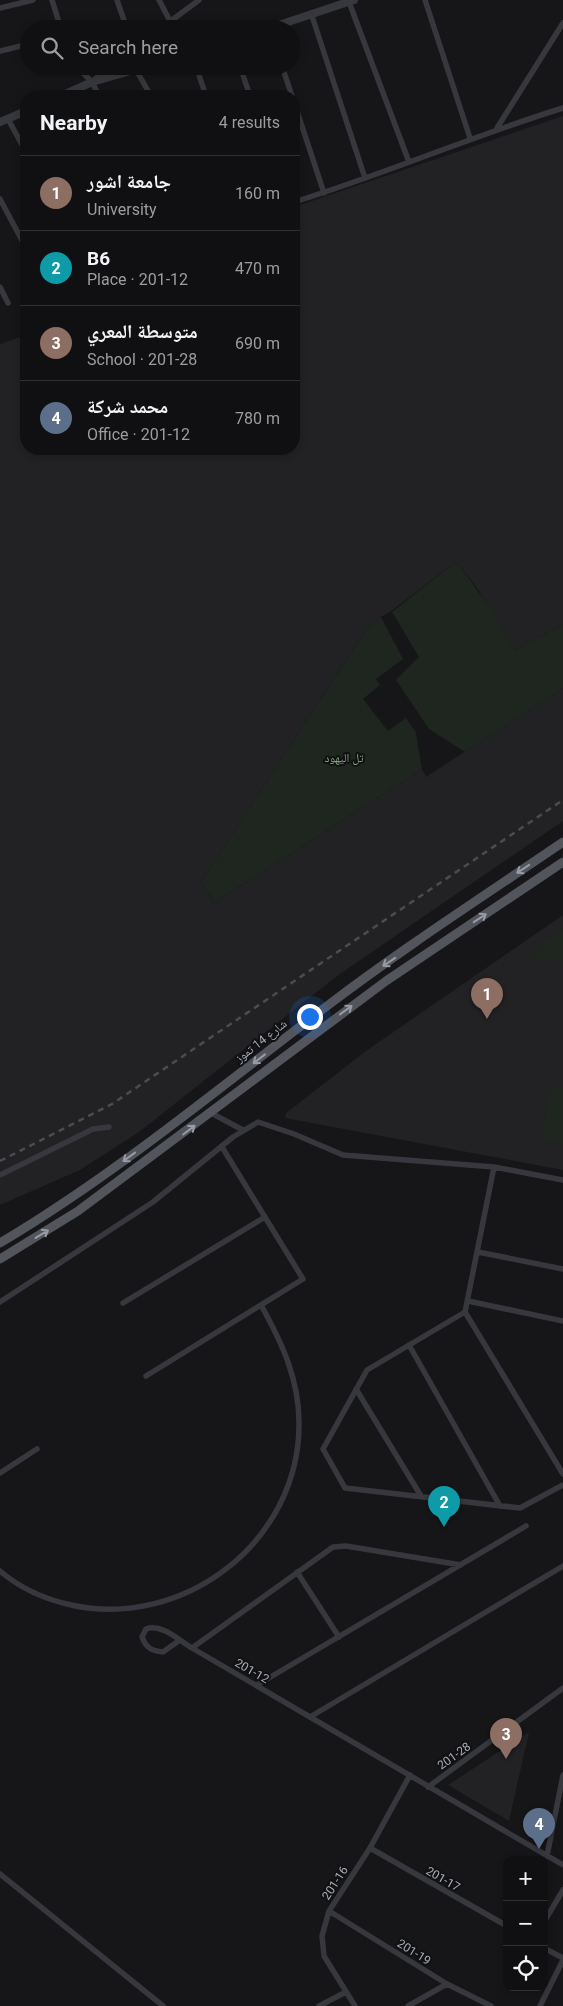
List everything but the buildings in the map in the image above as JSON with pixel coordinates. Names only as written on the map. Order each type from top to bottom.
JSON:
[{"type":"main road","name":"شارع 14 تموز","points":[[0,1243],[67,1202],[162,1133],[336,999],[563,842]]},
{"type":"main road","points":[[0,1259],[78,1212],[212,1113],[386,980],[563,862]]},
{"type":"street","points":[[0,8],[33,0]]},
{"type":"street","points":[[52,0],[58,20]]},
{"type":"street","points":[[117,0],[124,20]]},
{"type":"street","points":[[160,0],[169,20]]},
{"type":"street","points":[[173,20],[199,0]]},
{"type":"street","points":[[425,0],[470,138]]},
{"type":"street","points":[[292,20],[352,1],[409,162]]},
{"type":"street","points":[[311,13],[365,178]]},
{"type":"street","points":[[497,128],[563,22]]},
{"type":"street","points":[[0,51],[20,46]]},
{"type":"street","points":[[85,75],[92,82],[96,90]]},
{"type":"street","points":[[92,82],[101,75]]},
{"type":"street","points":[[74,90],[114,75]]},
{"type":"street","points":[[139,75],[148,90]]},
{"type":"street","points":[[199,75],[204,90]]},
{"type":"street","points":[[243,75],[248,90]]},
{"type":"street","points":[[285,75],[290,90]]},
{"type":"street","points":[[300,200],[409,162],[497,128],[563,108]]},
{"type":"street","points":[[20,113],[4,120],[20,143]]},
{"type":"street","points":[[300,120],[324,193]]},
{"type":"street","points":[[0,199],[20,237]]},
{"type":"street","points":[[0,287],[8,303]]},
{"type":"street","points":[[212,1113],[243,1130]]},
{"type":"street","points":[[0,1302],[153,1202],[222,1146],[243,1130],[258,1122],[294,1134],[332,1151],[351,1156],[376,1156],[494,1167],[563,1180]]},
{"type":"street","points":[[0,1175],[93,1129],[109,1127]]},
{"type":"street","points":[[146,1376],[303,1279],[222,1146]]},
{"type":"street","points":[[494,1167],[465,1312],[367,1370],[323,1449],[345,1488],[520,1508],[563,1485]]},
{"type":"street","points":[[123,1303],[265,1217]]},
{"type":"street","points":[[478,1252],[563,1269]]},
{"type":"street","points":[[468,1301],[563,1320]]},
{"type":"street","points":[[0,1571],[15,1584],[51,1600],[89,1609],[128,1609],[167,1601],[194,1590],[235,1563],[262,1534],[282,1500],[294,1462],[299,1423],[295,1384],[284,1346],[260,1305]]},
{"type":"street","points":[[465,1312],[563,1474]]},
{"type":"street","points":[[409,1345],[500,1506]]},
{"type":"street","points":[[356,1389],[421,1496]]},
{"type":"street","points":[[0,1473],[37,1449]]},
{"type":"street","points":[[257,1685],[526,1526]]},
{"type":"street","points":[[192,1648],[328,1550],[339,1546],[460,1565]]},
{"type":"street","points":[[310,1717],[563,1566]]},
{"type":"street","points":[[297,1572],[339,1637]]},
{"type":"street","name":"201-12","points":[[180,1640],[163,1652],[154,1652],[145,1645],[142,1637],[146,1629],[151,1627],[158,1628],[180,1640],[257,1685],[547,1856]]},
{"type":"street","name":"201-28","points":[[428,1787],[563,1689]]},
{"type":"street","points":[[547,1856],[563,1775]]},
{"type":"street","name":"201-16","points":[[355,2006],[324,1956],[322,1936],[329,1911],[370,1848],[410,1776]]},
{"type":"street","name":"201-17","points":[[370,1848],[503,1924]]},
{"type":"street","name":"201-12","points":[[548,1857],[563,1865]]},
{"type":"street","points":[[0,1874],[163,2006]]},
{"type":"street","points":[[548,1915],[563,1890]]},
{"type":"street","name":"201-19","points":[[329,1911],[447,1984],[491,2006]]},
{"type":"street","points":[[540,2006],[563,1959],[548,1950]]},
{"type":"street","points":[[408,2006],[447,1984]]},
{"type":"street","points":[[319,2006],[346,1992]]},
{"type":"shaded area","points":[[563,116],[563,625],[515,650],[477,588],[459,565],[453,564],[366,630],[201,882],[215,902],[422,769],[426,777],[563,688],[563,821],[337,976],[139,1132],[80,1170],[0,1205],[0,344],[20,337],[20,455],[300,455],[300,205]]},
{"type":"shaded area","points":[[563,915],[563,1170],[285,1118],[286,1113],[366,1051]]},
{"type":"shaded area","points":[[529,1732],[509,1821],[448,1785]]},
{"type":"green space","points":[[453,564],[459,565],[493,612],[515,650],[563,625],[563,688],[465,752],[429,729],[396,680],[419,657],[392,612]]},
{"type":"green space","name":"تل اليهود","points":[[381,617],[403,659],[376,679],[380,685],[363,699],[388,731],[406,718],[416,733],[422,769],[215,902],[201,882],[366,630]]},
{"type":"green space","points":[[563,929],[563,962],[524,958],[524,956]]},
{"type":"green space","points":[[551,1085],[563,1088],[563,1144],[541,1140]]},
{"type":"railway","points":[[0,1161],[112,1104],[563,800]]},
{"type":"place","name":"جامعة اشور","points":[[487,1019]]},
{"type":"place","name":"B6","points":[[444,1527]]},
{"type":"place","name":"متوسطة المعري","points":[[506,1759]]},
{"type":"place","name":"محمد شركة","points":[[539,1849]]}]
